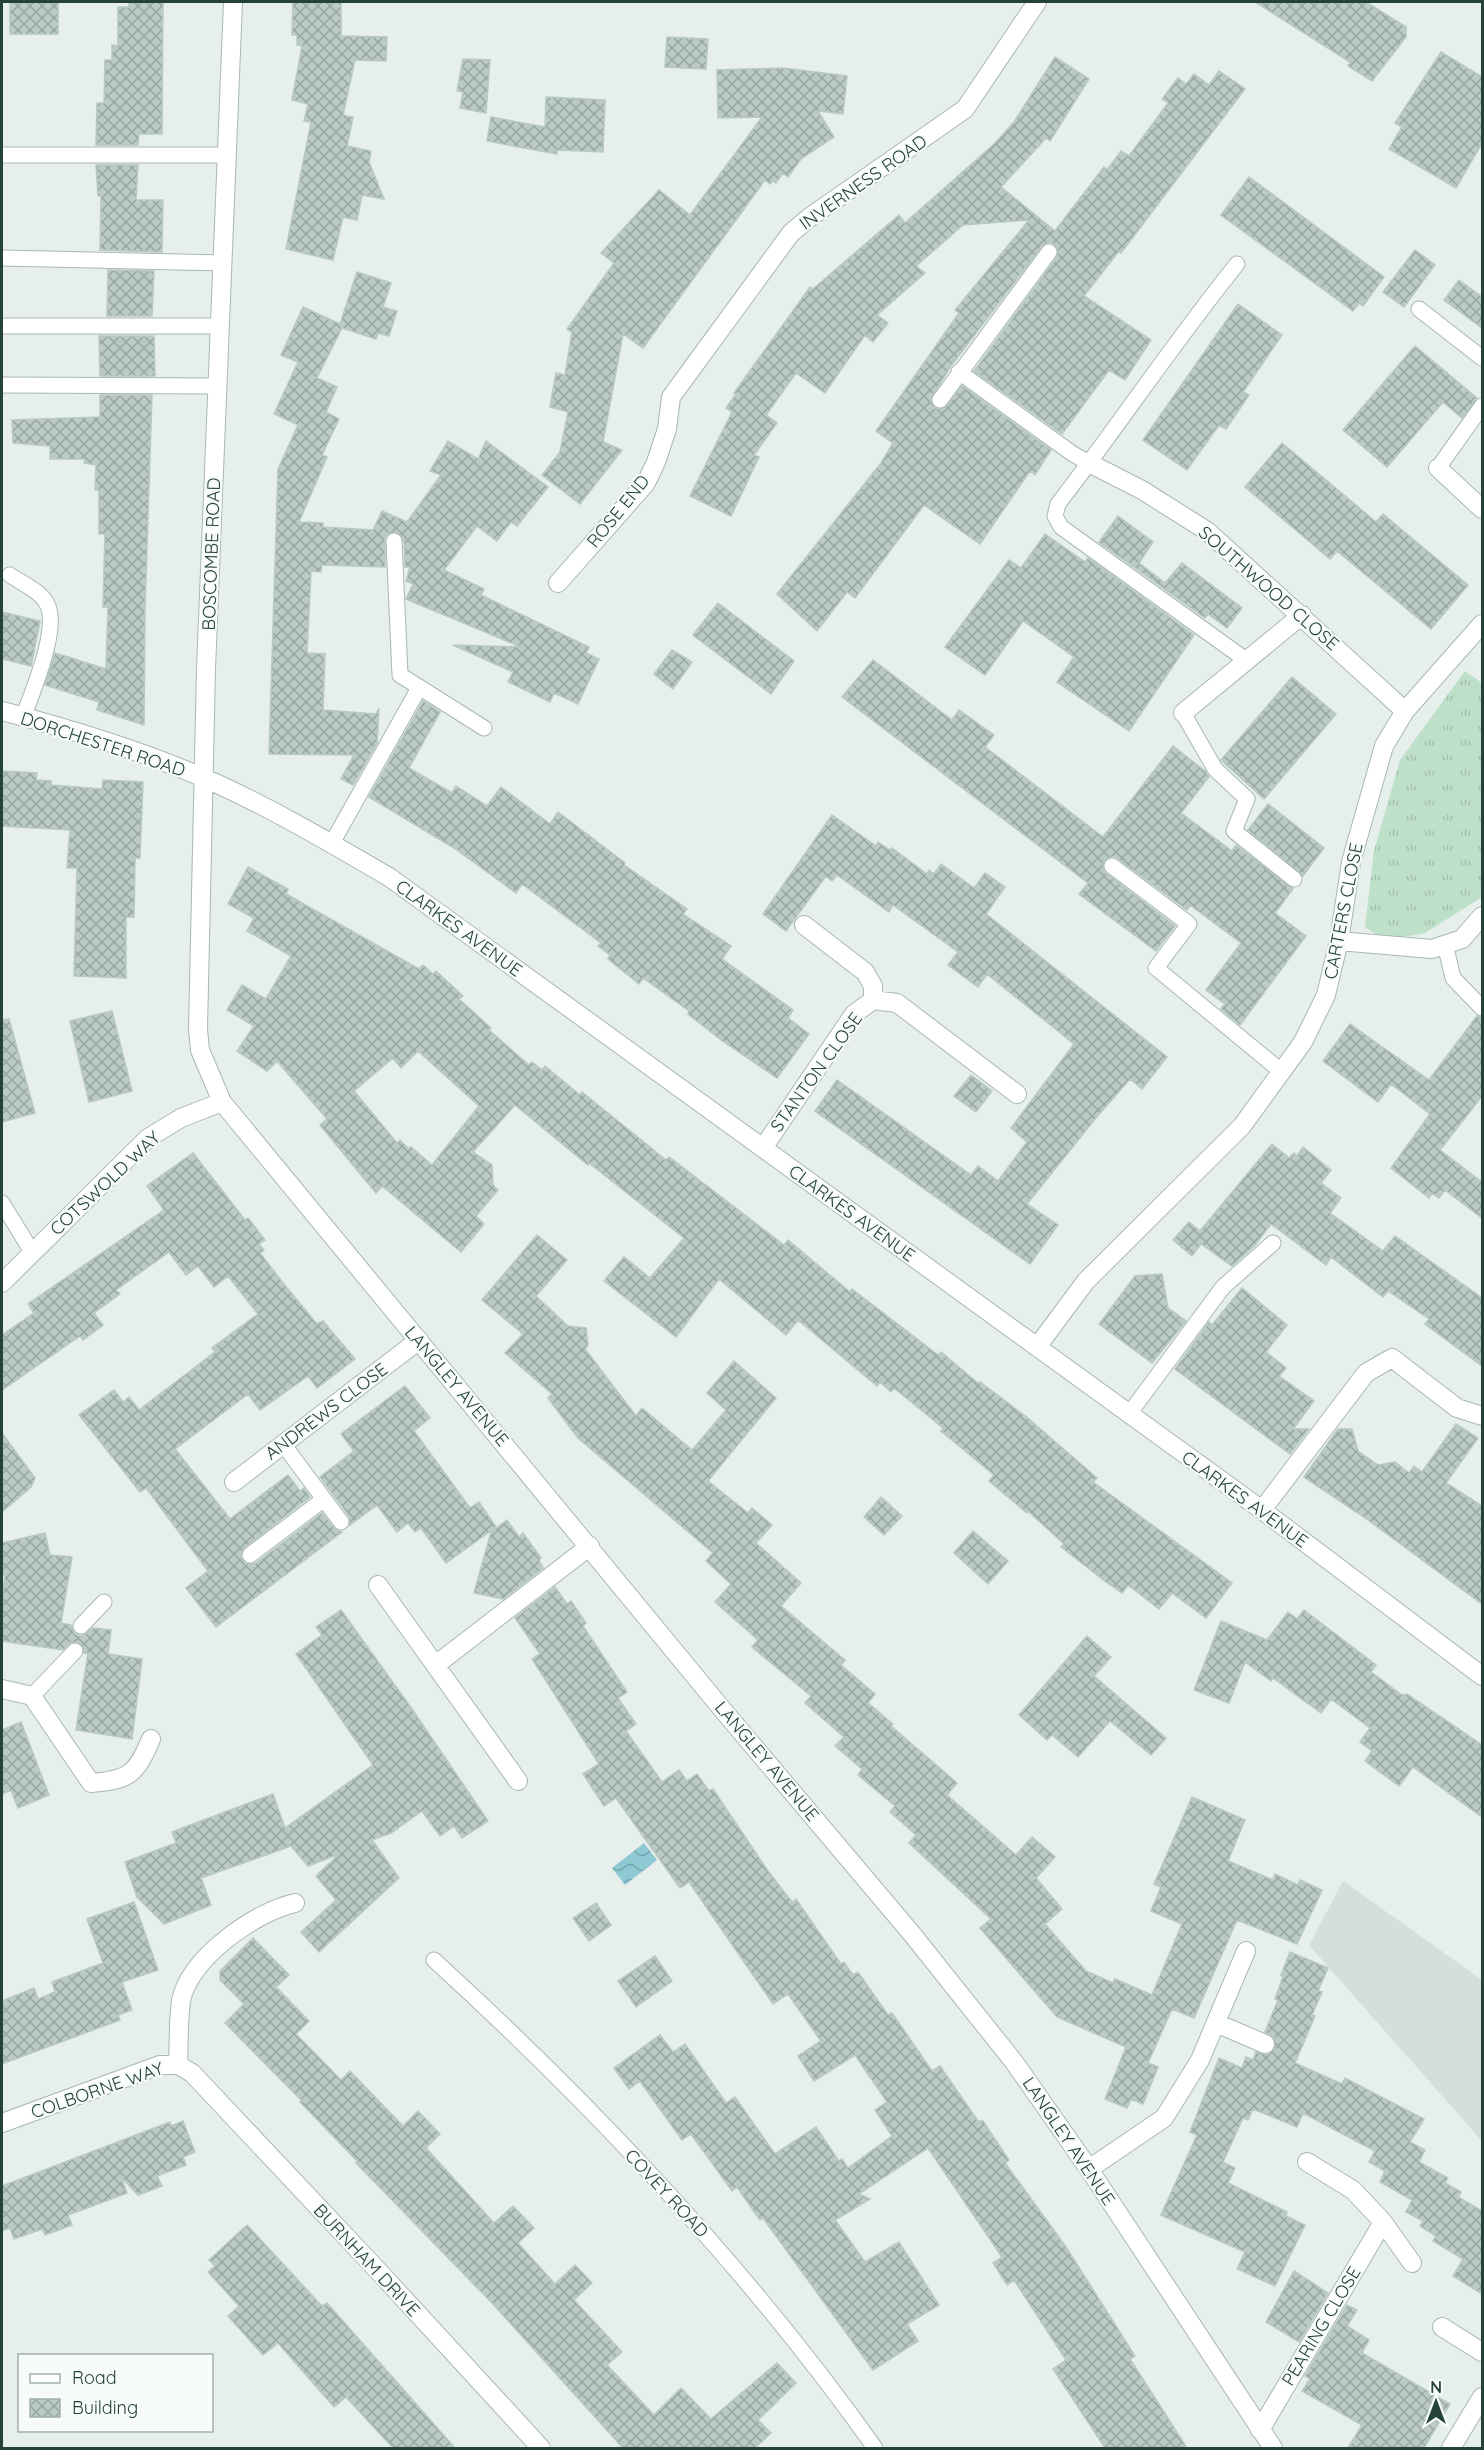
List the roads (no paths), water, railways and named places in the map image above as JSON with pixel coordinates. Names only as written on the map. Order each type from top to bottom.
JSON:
[{"type":"street","name":"BOSCOMBE ROAD","points":[[222,1102],[200,1050],[198,1029],[204,778],[233,2]]},
{"type":"street","name":"INVERNESS ROAD","points":[[671,397],[791,233],[810,217],[965,109],[1037,2]]},
{"type":"street","name":"ROSE END","points":[[558,583],[646,483],[667,429],[671,397]]},
{"type":"street","name":"SOUTHWOOD CLOSE","points":[[1089,463],[1142,490],[1207,531],[1405,711]]},
{"type":"street","points":[[1438,468],[1482,508]]},
{"type":"street","points":[[1183,713],[1302,615]]},
{"type":"street","name":"CARTERS CLOSE","points":[[1037,1347],[1086,1281],[1234,1134],[1303,1042],[1326,995],[1339,941],[1351,862],[1370,788],[1384,746],[1405,711],[1482,624]]},
{"type":"street","name":"DORCHESTER ROAD","points":[[2,711],[112,744],[204,778]]},
{"type":"street","name":"CLARKES AVENUE","points":[[204,778],[332,843],[389,877],[1262,1510],[1482,1676]]},
{"type":"street","points":[[1339,941],[1432,949],[1462,939],[1482,916]]},
{"type":"street","name":"STANTON CLOSE","points":[[804,925],[865,972],[873,986],[873,1000]]},
{"type":"street","name":"STANTON CLOSE","points":[[763,1148],[854,1014],[873,1000],[897,1003],[1017,1094]]},
{"type":"street","name":"COTSWOLD WAY","points":[[2,1283],[148,1138],[181,1118],[222,1102]]},
{"type":"street","name":"LANGLEY AVENUE","points":[[222,1102],[722,1709],[912,1934],[1014,2062],[1089,2169],[1273,2448]]},
{"type":"street","name":"ANDREWS CLOSE","points":[[234,1482],[419,1340]]},
{"type":"street","points":[[1262,1510],[1366,1374],[1392,1358],[1457,1408],[1482,1416]]},
{"type":"street","points":[[436,1664],[590,1546]]},
{"type":"street","points":[[378,1585],[518,1781]]},
{"type":"street","points":[[2,1689],[32,1696],[91,1783],[115,1781],[134,1773],[152,1739]]},
{"type":"street","points":[[185,2069],[182,2000],[190,1977],[249,1922],[276,1907],[295,1903]]},
{"type":"street","points":[[1089,2169],[1164,2118],[1200,2060],[1246,1951]]},
{"type":"street","points":[[1216,2023],[1265,2044]]},
{"type":"street","name":"COLBORNE WAY","points":[[2,2123],[160,2065],[185,2069]]},
{"type":"street","name":"BURNHAM DRIVE","points":[[185,2069],[391,2284],[541,2448]]},
{"type":"street","points":[[1307,2162],[1353,2190],[1383,2222],[1412,2263]]},
{"type":"street","name":"PEARING CLOSE","points":[[1260,2430],[1383,2222]]},
{"type":"street","points":[[1442,2327],[1482,2352]]},
{"type":"street","points":[[1451,2448],[1482,2397]]},
{"type":"lane","points":[[2,155],[227,155]]},
{"type":"lane","points":[[940,400],[1049,252]]},
{"type":"lane","points":[[2,258],[223,263]]},
{"type":"lane","points":[[1237,264],[1185,329],[1117,428],[1058,504],[1055,516],[1061,527],[1246,660]]},
{"type":"lane","points":[[1419,309],[1482,358]]},
{"type":"lane","points":[[2,326],[220,326]]},
{"type":"lane","points":[[959,372],[1073,454],[1089,463]]},
{"type":"lane","points":[[2,385],[218,386]]},
{"type":"lane","points":[[1438,468],[1482,406]]},
{"type":"lane","points":[[394,541],[400,675],[484,728]]},
{"type":"lane","points":[[10,575],[37,593],[47,603],[51,622],[23,718]]},
{"type":"lane","points":[[332,843],[419,688]]},
{"type":"lane","points":[[1183,713],[1215,770],[1247,799],[1234,831],[1294,879]]},
{"type":"lane","points":[[1112,866],[1189,924],[1155,968],[1281,1072]]},
{"type":"lane","points":[[1444,944],[1454,978],[1482,1008]]},
{"type":"lane","points":[[2,1203],[32,1252]]},
{"type":"lane","points":[[1129,1414],[1223,1287],[1273,1243]]},
{"type":"lane","points":[[283,1444],[341,1522]]},
{"type":"lane","points":[[250,1555],[323,1500]]},
{"type":"lane","points":[[81,1626],[104,1602]]},
{"type":"lane","points":[[32,1696],[75,1652]]},
{"type":"lane","name":"COVEY ROAD","points":[[434,1960],[506,2026],[663,2186],[774,2313],[826,2379],[875,2448]]},
{"type":"water","points":[[644,1843],[657,1860],[625,1885],[612,1868]]}]
